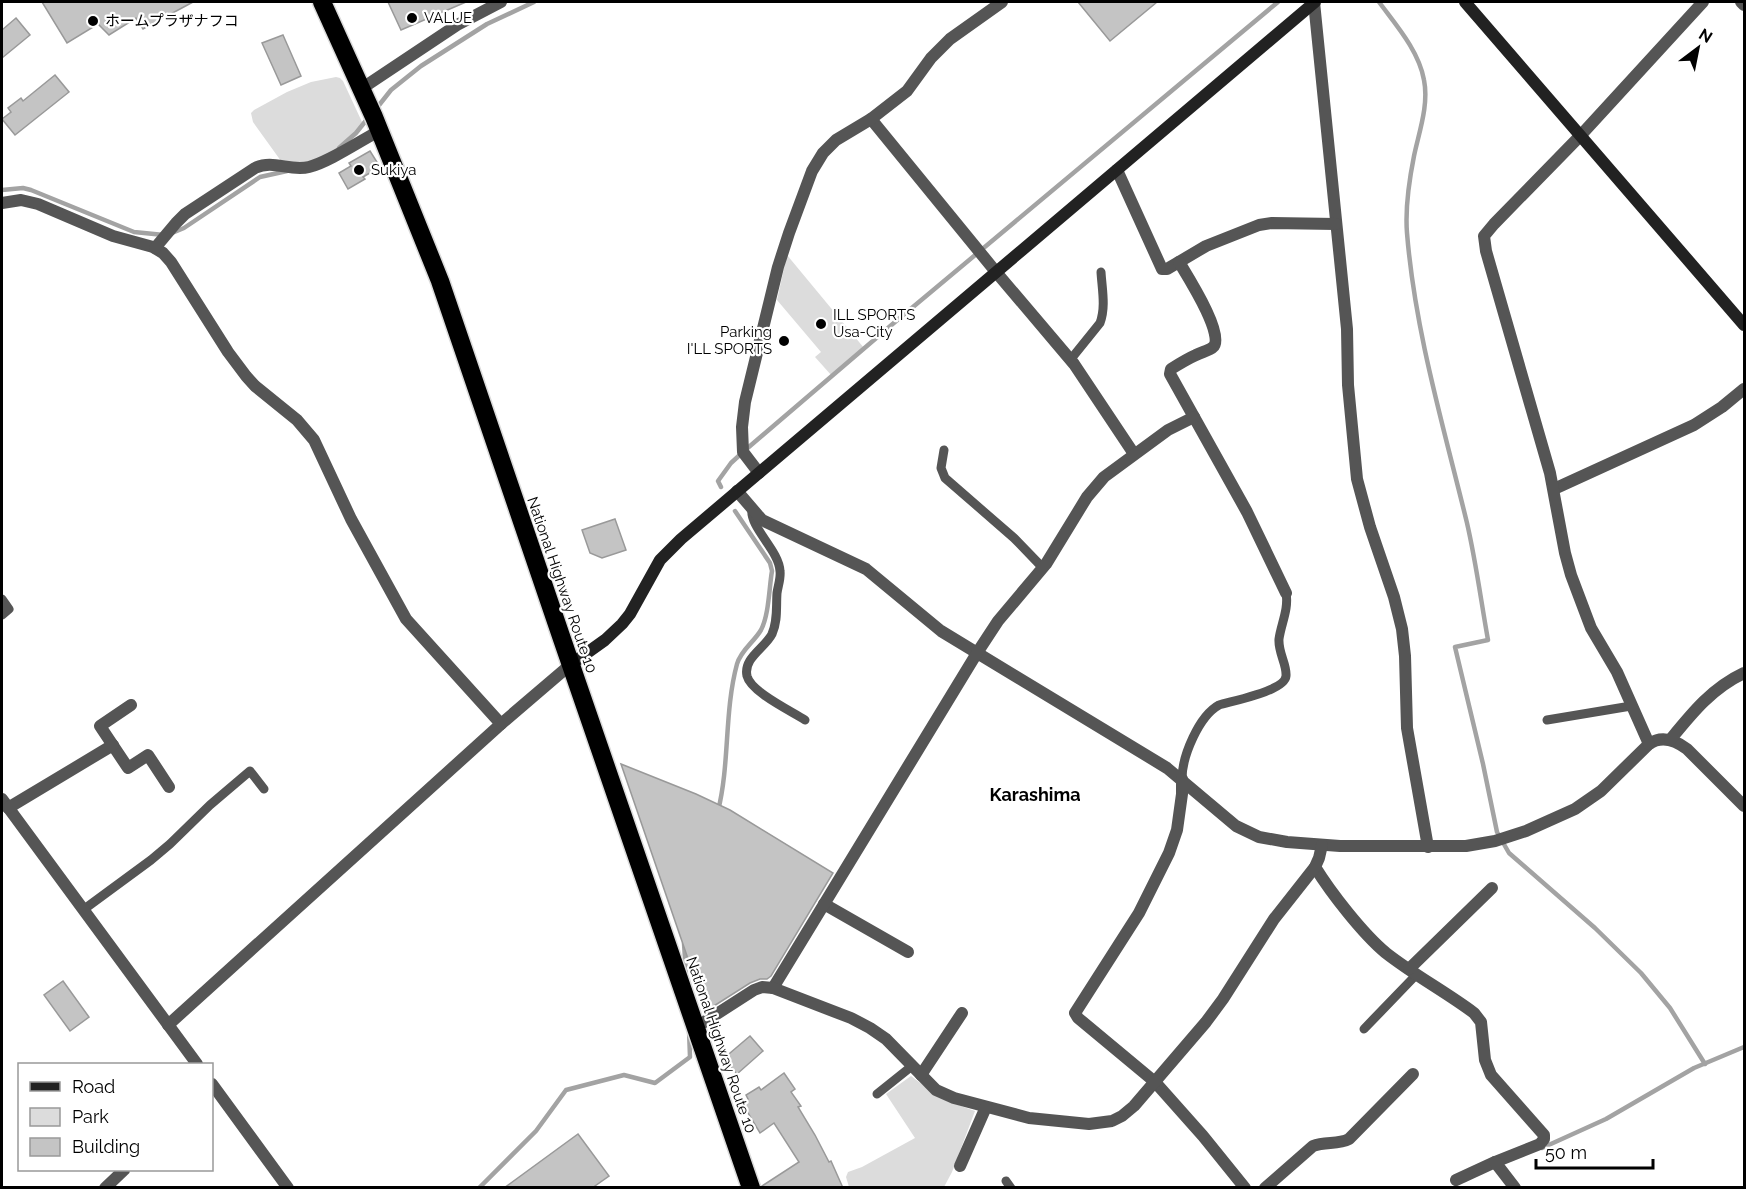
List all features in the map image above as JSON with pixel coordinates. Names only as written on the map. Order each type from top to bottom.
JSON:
[{"type":"highway","name":"National Highway Route 10","points":[[322,2],[370,110],[440,281],[751,1188]]},
{"type":"street","points":[[155,248],[176,223],[194,208],[260,166],[270,164],[298,169],[310,167],[457,25],[501,2]]},
{"type":"street","points":[[759,473],[743,453],[742,428],[745,402],[778,267],[812,171],[823,153],[837,140],[871,119],[907,91],[931,58],[950,39],[1002,2]]},
{"type":"street","points":[[168,1025],[501,724],[570,665],[615,632],[630,614],[660,560],[681,539],[1315,2]]},
{"type":"street","points":[[1315,2],[1348,336],[1348,385],[1357,479],[1402,629],[1407,728],[1428,847]]},
{"type":"street","points":[[1465,2],[1744,325]]},
{"type":"street","points":[[1649,744],[1612,663],[1591,628],[1570,576],[1554,489],[1484,243],[1484,236],[1581,135],[1702,2]]},
{"type":"street","points":[[1741,2],[1744,5]]},
{"type":"street","points":[[871,119],[996,272],[1071,359],[1134,454]]},
{"type":"street","points":[[1117,170],[1162,268],[1167,269],[1206,246],[1259,225],[1272,223],[1336,224]]},
{"type":"street","points":[[2,203],[21,200],[38,204],[112,237],[155,248],[163,253],[246,376],[302,425],[314,440],[351,519],[406,620],[501,724]]},
{"type":"street","points":[[1179,262],[1203,304],[1216,344],[1211,349],[1195,355],[1170,370],[1170,374],[1261,538],[1287,593]]},
{"type":"street","points":[[1554,489],[1694,425],[1744,389]]},
{"type":"street","points":[[773,988],[977,653],[1003,615],[1043,568],[1093,490],[1108,473],[1167,430],[1194,417]]},
{"type":"street","points":[[737,491],[762,520],[866,569],[930,623],[1151,758],[1182,779],[1236,826],[1251,834],[1272,840],[1322,845],[1428,847],[1484,843],[1526,831],[1575,809],[1601,791],[1655,740],[1670,740],[1687,749],[1744,806]]},
{"type":"street","points":[[1670,740],[1709,695],[1726,682],[1744,673]]},
{"type":"street","points":[[130,705],[100,726],[128,768],[148,755],[169,787]]},
{"type":"street","points":[[113,745],[5,804],[196,1063]]},
{"type":"street","points":[[1182,779],[1177,830],[1169,853],[1139,913],[1075,1013],[1078,1018],[1155,1082],[1245,1188]]},
{"type":"street","points":[[696,1029],[754,990],[762,987],[773,988],[851,1018],[870,1028],[886,1040],[936,1090],[945,1095],[1040,1119],[1079,1123],[1105,1122],[1127,1113],[1206,1022],[1274,918],[1316,867],[1322,845]]},
{"type":"street","points":[[1316,867],[1333,892],[1375,942],[1413,971],[1462,1003],[1478,1017],[1482,1028],[1485,1060],[1491,1075],[1544,1135],[1540,1144],[1456,1180]]},
{"type":"street","points":[[1413,971],[1492,888]]},
{"type":"street","points":[[824,903],[908,952]]},
{"type":"street","points":[[916,1071],[962,1013]]},
{"type":"street","points":[[1265,1188],[1313,1146],[1322,1143],[1344,1142],[1349,1139],[1413,1074]]},
{"type":"street","points":[[213,1085],[288,1188]]},
{"type":"street","points":[[960,1166],[986,1107]]},
{"type":"street","points":[[1495,1162],[1515,1188]]},
{"type":"street","points":[[105,1188],[123,1171]]},
{"type":"lane","points":[[1071,359],[1103,317],[1101,272]]},
{"type":"lane","points":[[944,450],[941,468],[945,478],[1014,538],[1043,568]]},
{"type":"lane","points":[[752,509],[752,517],[776,557],[780,569],[775,624],[771,636],[750,660],[747,677],[755,688],[805,720]]},
{"type":"lane","points":[[1182,779],[1183,760],[1204,719],[1213,708],[1271,690],[1285,680],[1279,646],[1287,593]]},
{"type":"lane","points":[[2,599],[9,609],[2,615]]},
{"type":"lane","points":[[1547,720],[1631,706]]},
{"type":"lane","points":[[83,910],[139,870],[250,771],[264,789]]},
{"type":"lane","points":[[1364,1029],[1413,971]]},
{"type":"lane","points":[[877,1094],[916,1071]]},
{"type":"green space","points":[[336,77],[343,81],[362,122],[358,129],[341,147],[326,156],[303,163],[281,161],[253,122],[251,113],[287,92],[311,82]]},
{"type":"green space","name":"ILL SPORTS Usa-City","points":[[787,255],[864,348],[832,376],[815,357],[821,352],[777,300]]},
{"type":"green space","points":[[911,1076],[947,1101],[975,1111],[944,1187],[849,1187],[846,1177],[848,1172],[862,1167],[915,1138],[886,1094]]},
{"type":"building","name":"ホームプラザナフコ","points":[[42,2],[193,2],[143,29],[136,18],[109,35],[98,24],[67,43]]},
{"type":"building","name":"VALUE","points":[[388,2],[466,2],[401,30]]},
{"type":"building","points":[[1078,2],[1157,2],[1110,41]]},
{"type":"building","points":[[16,18],[30,35],[2,58],[2,30]]},
{"type":"building","points":[[283,35],[301,76],[281,85],[262,43]]},
{"type":"building","points":[[55,75],[69,92],[15,135],[2,119],[11,112],[8,108],[21,98],[23,101]]},
{"type":"building","name":"Sukiya","points":[[370,151],[380,167],[348,189],[339,173],[351,166],[349,163]]},
{"type":"building","points":[[615,519],[626,550],[602,558],[590,553],[582,530]]},
{"type":"building","points":[[621,764],[730,810],[833,873],[771,976],[750,983],[706,1011]]},
{"type":"building","points":[[63,981],[89,1017],[70,1031],[44,995]]},
{"type":"building","points":[[750,1036],[763,1051],[737,1074],[723,1059]]},
{"type":"building","points":[[784,1073],[795,1089],[791,1092],[801,1106],[798,1107],[829,1162],[831,1161],[843,1188],[762,1188],[799,1162],[774,1123],[760,1133],[742,1103],[748,1099],[746,1095],[759,1087],[761,1090]]},
{"type":"building","points":[[578,1134],[609,1176],[592,1188],[504,1188]]},
{"type":"waterway","points":[[376,109],[391,90],[421,66],[487,24],[534,2]]},
{"type":"waterway","points":[[721,487],[718,481],[731,463],[743,452],[1278,2]]},
{"type":"waterway","points":[[1379,2],[1412,49],[1424,80],[1424,109],[1409,185],[1407,233],[1423,343],[1470,538],[1488,640],[1455,647],[1497,832],[1509,853],[1595,928],[1641,973],[1670,1008],[1705,1064]]},
{"type":"waterway","points":[[339,148],[368,118]]},
{"type":"waterway","points":[[172,233],[184,228],[260,177],[287,171]]},
{"type":"waterway","points":[[2,190],[23,188],[31,190],[134,232],[164,235]]},
{"type":"waterway","points":[[718,811],[724,775],[730,700],[737,664],[741,654],[764,624],[772,571],[770,563],[735,511]]},
{"type":"waterway","points":[[684,943],[686,974]]},
{"type":"waterway","points":[[479,1188],[536,1131],[566,1090],[624,1075],[655,1083],[690,1057],[689,1030]]},
{"type":"waterway","points":[[1542,1148],[1606,1119],[1694,1068],[1744,1047]]},
{"type":"place","name":"VALUE","points":[[412,18]]},
{"type":"place","name":"ホームプラザナフコ","points":[[93,21]]},
{"type":"place","name":"Sukiya","points":[[359,170]]},
{"type":"place","name":"ILL SPORTS Usa-City","points":[[821,324]]},
{"type":"place","name":"Parking I'LL SPORTS","points":[[784,341]]},
{"type":"district","name":"Karashima","points":[[1035,795]]}]
